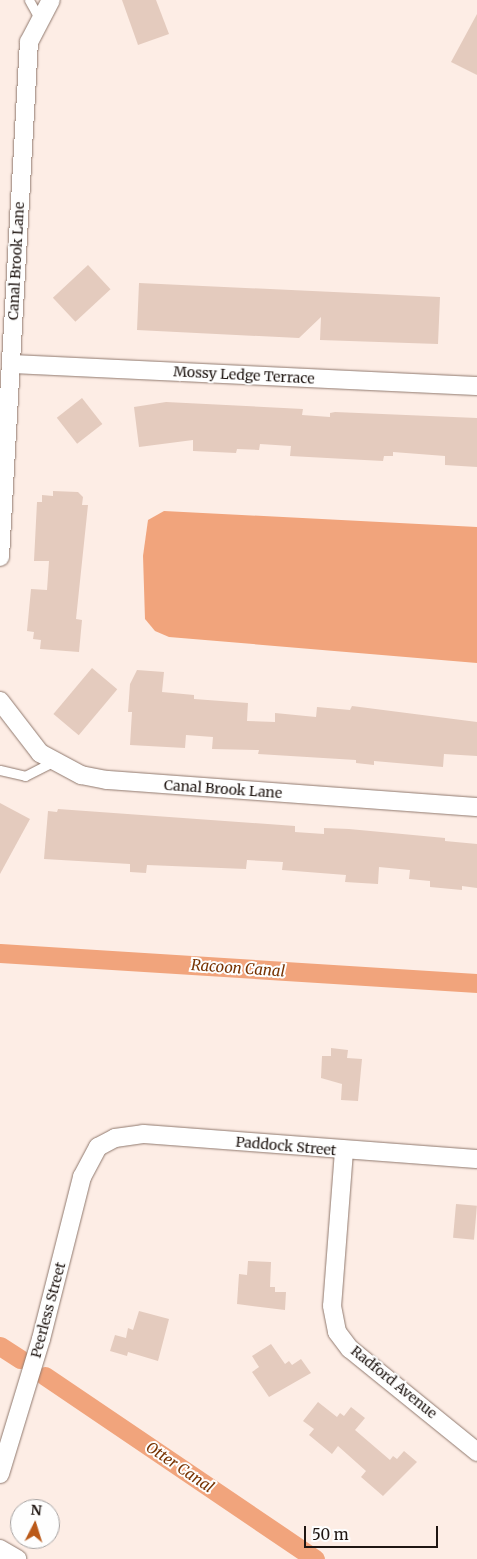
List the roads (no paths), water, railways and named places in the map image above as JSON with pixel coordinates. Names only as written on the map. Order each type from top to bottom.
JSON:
[{"type":"street","name":"Canal Brook Lane","points":[[0,557],[29,42],[39,18],[51,0]]},
{"type":"street","name":"Mossy Ledge Terrace","points":[[11,364],[477,386]]},
{"type":"street","name":"Canal Brook Lane","points":[[1,706],[23,734],[52,762],[81,775],[108,780],[477,807]]},
{"type":"street","name":"Paddock Street","points":[[98,1147],[115,1138],[143,1134],[344,1151],[477,1159]]},
{"type":"street","name":"Peerless Street","points":[[0,1474],[41,1339],[82,1177],[98,1147]]},
{"type":"street","name":"Radford Avenue","points":[[344,1151],[332,1306],[337,1332],[350,1349],[477,1452]]},
{"type":"street","points":[[0,1550],[17,1559]]},
{"type":"lane","points":[[29,0],[39,18]]},
{"type":"lane","points":[[0,770],[25,776],[52,762]]},
{"type":"waterway","name":"Racoon Canal","points":[[0,953],[477,983]]},
{"type":"waterway","name":"Otter Canal","points":[[0,1346],[20,1359]]},
{"type":"waterway","name":"Otter Canal","points":[[45,1376],[315,1559]]}]
